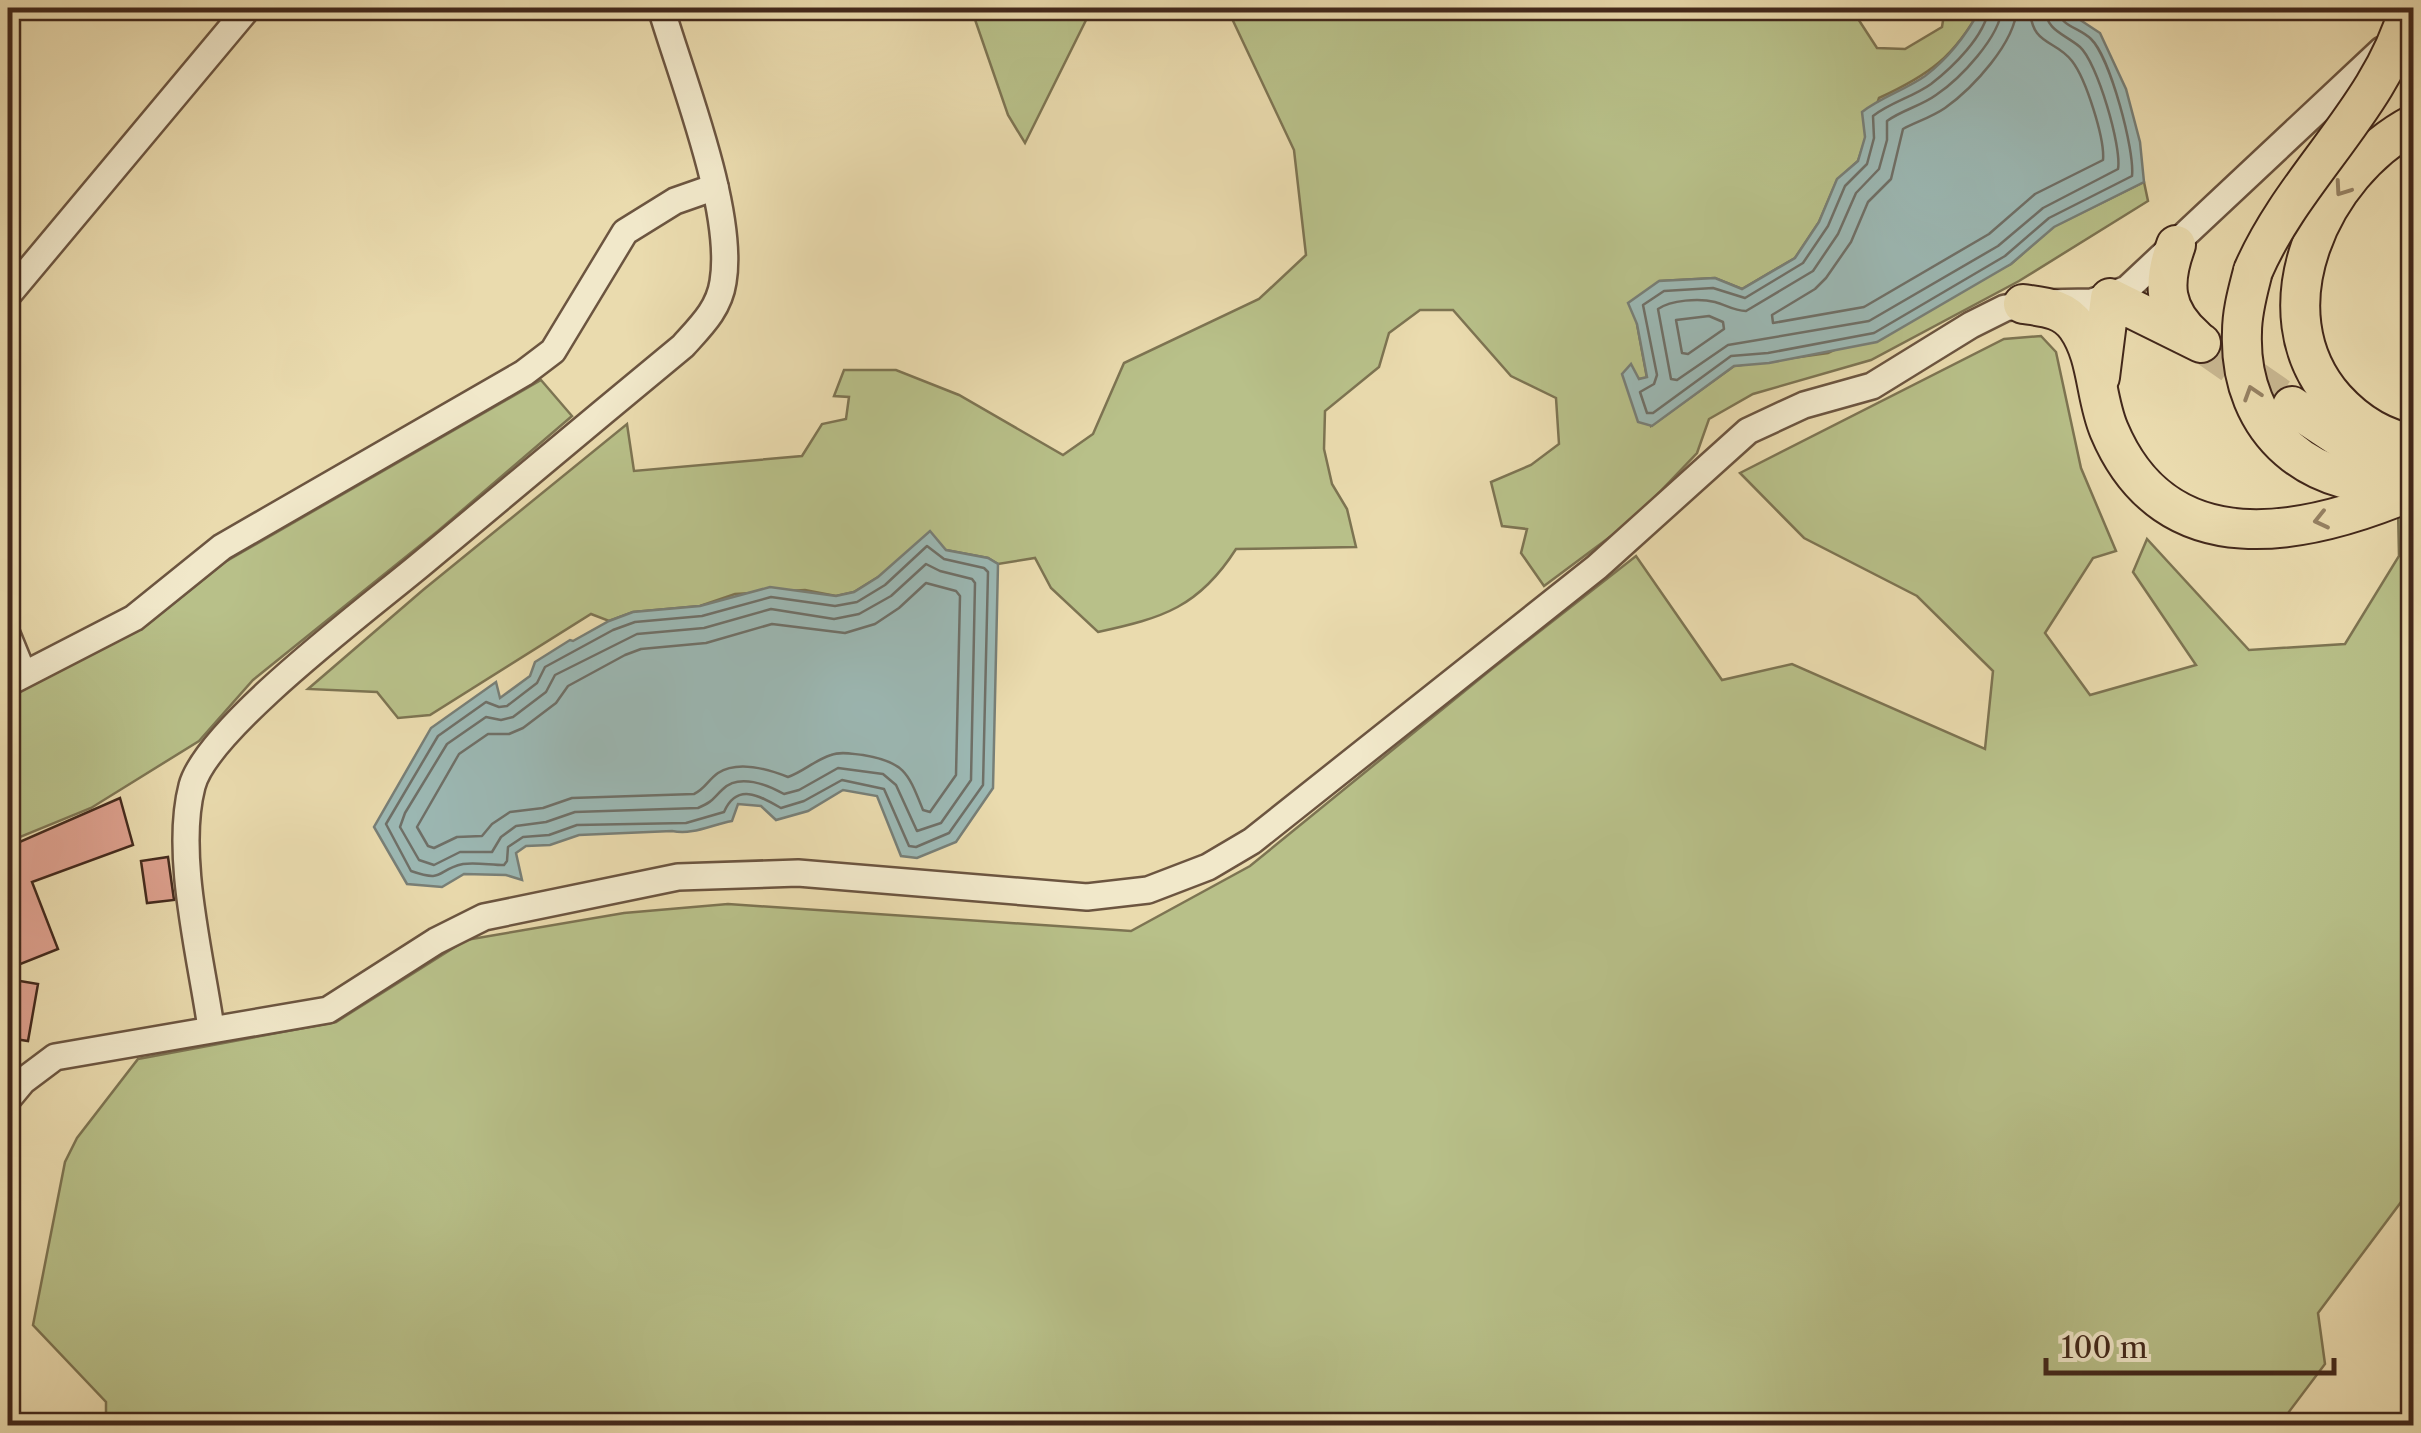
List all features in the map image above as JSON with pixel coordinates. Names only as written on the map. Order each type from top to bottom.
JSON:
[{"type":"highway","points":[[2409,8],[2386,70],[2368,100],[2284,210],[2253,271],[2241,334],[2251,394],[2264,423],[2306,464],[2361,484],[2414,482]]},
{"type":"highway","points":[[2414,124],[2378,148],[2339,190],[2312,242],[2300,295],[2305,342],[2326,388],[2343,408],[2372,429],[2414,444]]},
{"type":"highway","points":[[2100,400],[2101,358],[2110,298],[2201,342],[2183,327],[2168,300],[2168,267],[2176,244]]},
{"type":"highway","points":[[2023,304],[2055,309],[2077,327],[2090,355],[2108,428],[2136,475],[2177,512],[2202,524],[2247,530],[2295,526],[2366,508],[2414,490]]},
{"type":"highway","points":[[2292,406],[2354,447],[2376,456],[2414,459]]},
{"type":"street","points":[[8,296],[248,8]]},
{"type":"street","points":[[211,1028],[186,859],[186,816],[192,782],[223,736],[286,676],[683,346],[713,313],[723,284],[725,238],[715,187],[661,8]]},
{"type":"street","points":[[8,1099],[23,1081],[55,1057],[328,1010],[436,941],[484,917],[678,877],[798,873],[1087,896],[1148,890],[1208,868],[1252,841],[1597,566],[1748,432],[1804,405],[1872,386],[2004,308],[2110,298],[2142,278],[2414,18]]},
{"type":"street","points":[[2358,75],[2378,104]]},
{"type":"street","points":[[8,630],[17,679],[134,618],[222,547],[524,373],[553,351],[625,232],[675,201],[715,187]]},
{"type":"green space","points":[[971,8],[1092,8],[1025,143],[1008,115]]},
{"type":"green space","points":[[1227,8],[1851,8],[1877,48],[1905,49],[1942,27],[1945,8],[1981,8],[1961,40],[1939,63],[1879,98],[1858,161],[1837,180],[1819,222],[1795,258],[1742,289],[1715,278],[1660,281],[1637,324],[1647,378],[1639,379],[1651,426],[1734,366],[1828,353],[2011,264],[2053,227],[2144,182],[2148,201],[2019,281],[1871,360],[1753,394],[1709,419],[1697,453],[1634,519],[1544,586],[1521,553],[1527,529],[1502,526],[1491,482],[1531,465],[1559,444],[1556,398],[1511,376],[1453,310],[1420,310],[1389,333],[1379,367],[1325,411],[1324,449],[1332,484],[1347,509],[1356,547],[1236,549],[1208,584],[1178,607],[1160,615],[1098,632],[1051,588],[1035,558],[998,564],[988,558],[946,550],[878,577],[854,592],[836,596],[805,590],[735,594],[700,606],[633,612],[609,621],[591,614],[430,715],[398,718],[377,692],[308,689],[627,424],[634,471],[802,456],[822,424],[846,419],[849,397],[834,396],[844,370],[896,370],[959,395],[1063,455],[1093,434],[1124,363],[1259,299],[1306,255],[1294,150]]},
{"type":"green space","points":[[2041,336],[2056,352],[2081,468],[2116,551],[2093,558],[2045,633],[2090,695],[2196,665],[2133,572],[2147,539],[2249,650],[2345,644],[2399,556],[2398,509],[2413,501],[2413,1186],[2318,1313],[2325,1364],[2279,1425],[106,1426],[106,1402],[33,1325],[65,1162],[77,1138],[138,1059],[336,1022],[466,940],[624,913],[728,904],[1131,931],[1250,866],[1636,556],[1722,680],[1792,664],[1985,749],[1993,671],[1917,596],[1804,538],[1740,473],[2004,339]]},
{"type":"green space","points":[[541,380],[572,416],[438,531],[253,680],[199,741],[91,808],[8,842],[8,696],[148,624],[225,562]]},
{"type":"water","points":[[1981,8],[2062,8],[2100,33],[2126,89],[2140,142],[2144,182],[2054,227],[2011,264],[1877,342],[1734,366],[1652,426],[1638,422],[1622,374],[1631,364],[1639,379],[1647,377],[1637,324],[1628,303],[1659,281],[1715,278],[1742,289],[1795,258],[1819,222],[1837,179],[1858,161],[1865,137],[1862,112],[1934,69],[1957,45]]},
{"type":"water","points":[[930,531],[946,550],[988,558],[998,564],[993,788],[956,842],[917,858],[901,856],[877,796],[843,790],[808,811],[776,820],[761,806],[738,804],[732,821],[695,831],[579,835],[550,845],[526,846],[516,853],[522,880],[506,875],[464,874],[442,887],[407,884],[374,827],[431,728],[496,682],[500,698],[530,676],[535,662],[570,640],[633,612],[700,606],[770,587],[836,596],[854,592],[878,577]]},
{"type":"building","points":[[120,798],[133,845],[32,882],[58,949],[8,969],[8,847]]},
{"type":"building","points":[[168,857],[174,900],[147,903],[141,861]]},
{"type":"building","points":[[8,979],[38,984],[28,1041],[8,1038]]},
{"type":"tunnel","points":[[2201,343],[2292,406]]}]
